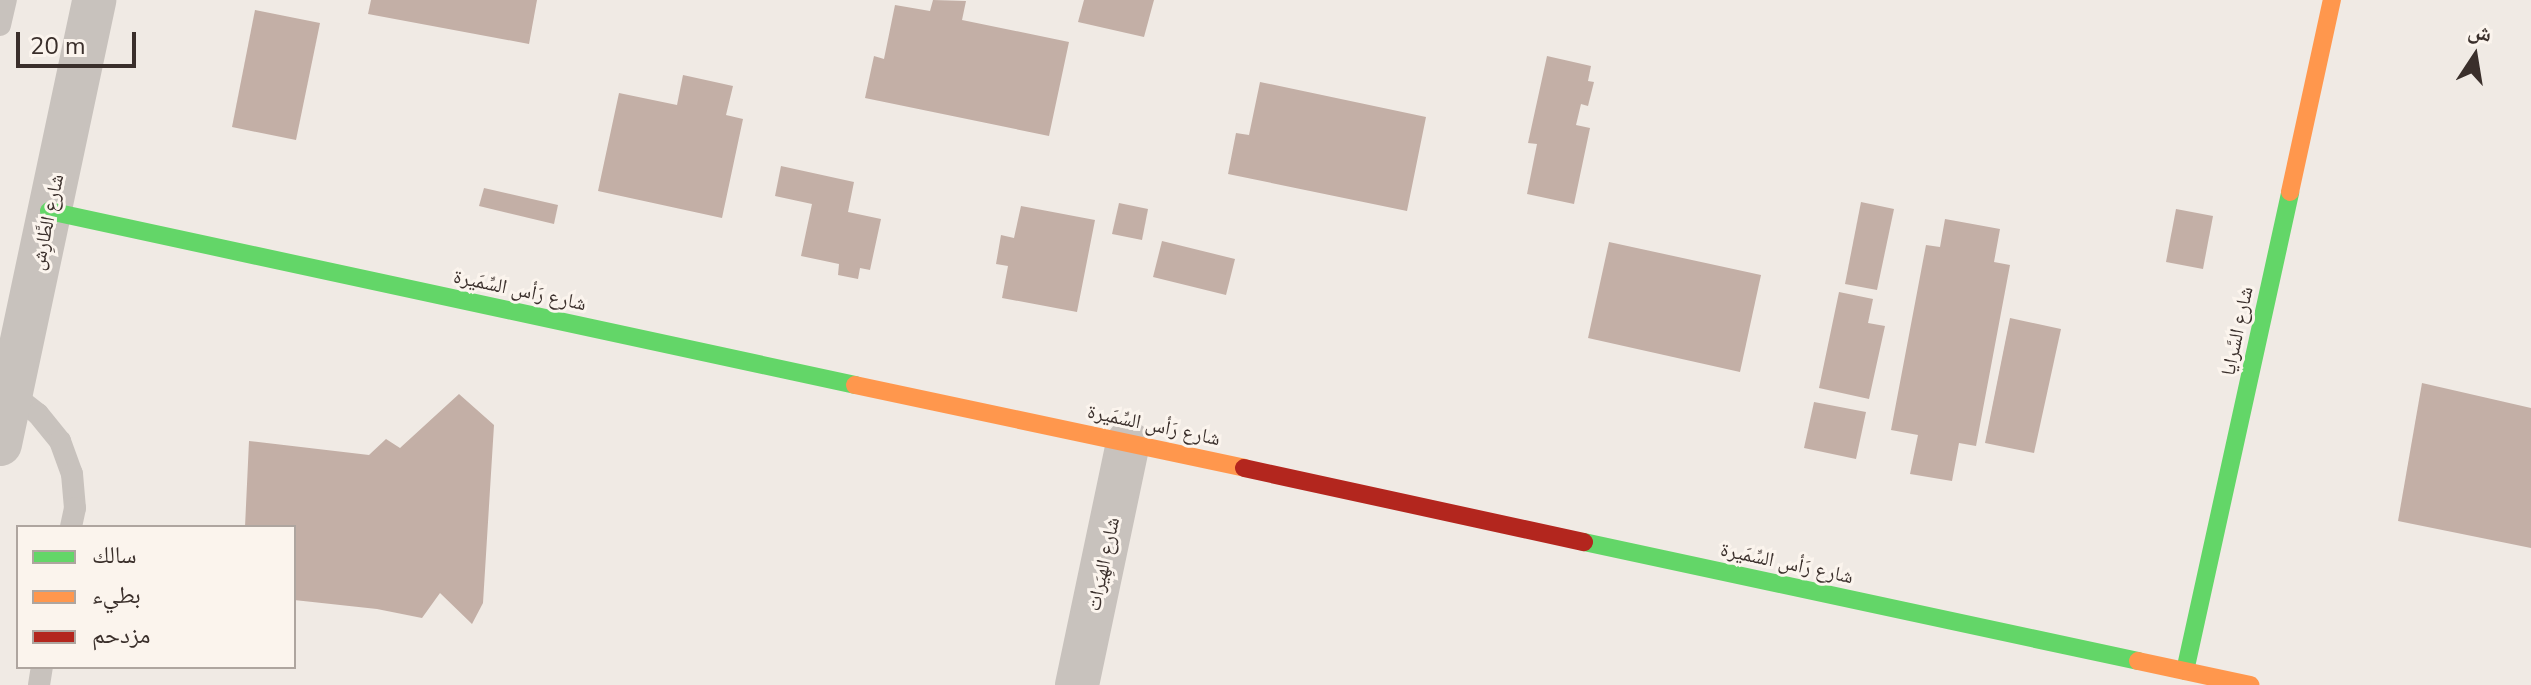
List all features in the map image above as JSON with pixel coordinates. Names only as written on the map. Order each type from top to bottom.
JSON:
[{"type":"street","name":"شارع الطَّارِش","points":[[0,444],[94,0]]},
{"type":"street","name":"شارع السَّرايا","points":[[2185,671],[2332,0]]},
{"type":"street","name":"شارع رَأس السِّمَيرة","points":[[49,211],[2250,685]]},
{"type":"street","name":"شارع الهِيَرات","points":[[1077,685],[1128,442]]},
{"type":"lane","points":[[0,25],[6,0]]},
{"type":"lane","points":[[11,393],[38,414],[60,441],[72,474],[75,508],[71,525]]},
{"type":"building","points":[[371,0],[537,0],[529,44],[368,14]]},
{"type":"building","points":[[933,0],[966,1],[962,20],[1069,42],[1049,136],[865,98],[874,56],[884,59],[895,5],[930,11]]},
{"type":"building","points":[[1084,0],[1154,0],[1144,37],[1078,22]]},
{"type":"building","points":[[255,10],[320,23],[296,140],[232,127]]},
{"type":"building","points":[[1547,56],[1591,66],[1588,81],[1594,82],[1588,106],[1581,104],[1576,125],[1590,128],[1574,204],[1527,194],[1537,144],[1528,143]]},
{"type":"building","points":[[683,75],[733,86],[726,115],[743,119],[722,218],[598,191],[619,93],[677,105]]},
{"type":"building","points":[[1260,82],[1426,117],[1407,211],[1228,174],[1236,133],[1249,135]]},
{"type":"building","points":[[781,166],[854,182],[848,212],[881,219],[870,270],[860,268],[858,279],[838,275],[839,264],[801,256],[812,204],[775,196]]},
{"type":"building","points":[[484,188],[558,205],[554,224],[479,206]]},
{"type":"building","points":[[1861,202],[1894,209],[1877,290],[1845,284]]},
{"type":"building","points":[[1119,203],[1148,209],[1142,240],[1112,234]]},
{"type":"building","points":[[1021,206],[1095,220],[1077,312],[1002,298],[1008,266],[996,264],[1001,235],[1014,238]]},
{"type":"building","points":[[2176,209],[2213,216],[2203,269],[2166,262]]},
{"type":"building","points":[[1945,219],[2000,229],[1994,262],[2010,265],[1976,446],[1959,443],[1952,481],[1910,474],[1918,435],[1891,430],[1926,245],[1940,247]]},
{"type":"building","points":[[1162,241],[1235,259],[1226,295],[1153,277]]},
{"type":"building","points":[[1609,242],[1761,275],[1740,372],[1588,338]]},
{"type":"building","points":[[1839,292],[1873,299],[1868,323],[1885,326],[1869,399],[1819,388]]},
{"type":"building","points":[[2010,318],[2061,329],[2034,453],[1985,443]]},
{"type":"building","points":[[2422,383],[2531,408],[2531,548],[2398,521]]},
{"type":"building","points":[[459,394],[494,425],[483,603],[472,624],[440,593],[422,618],[377,609],[296,600],[296,525],[245,525],[249,441],[369,455],[386,439],[400,448]]},
{"type":"building","points":[[1814,402],[1866,412],[1856,459],[1804,448]]},
{"type":"traffic: fast","points":[[2185,671],[2290,192]]},
{"type":"traffic: fast","points":[[49,211],[855,385]]},
{"type":"traffic: fast","points":[[1584,542],[2138,661]]},
{"type":"traffic: slow","points":[[2290,192],[2332,0]]},
{"type":"traffic: slow","points":[[855,385],[1244,468]]},
{"type":"traffic: slow","points":[[2138,661],[2250,685]]},
{"type":"traffic: jam","points":[[1244,468],[1584,542]]}]
